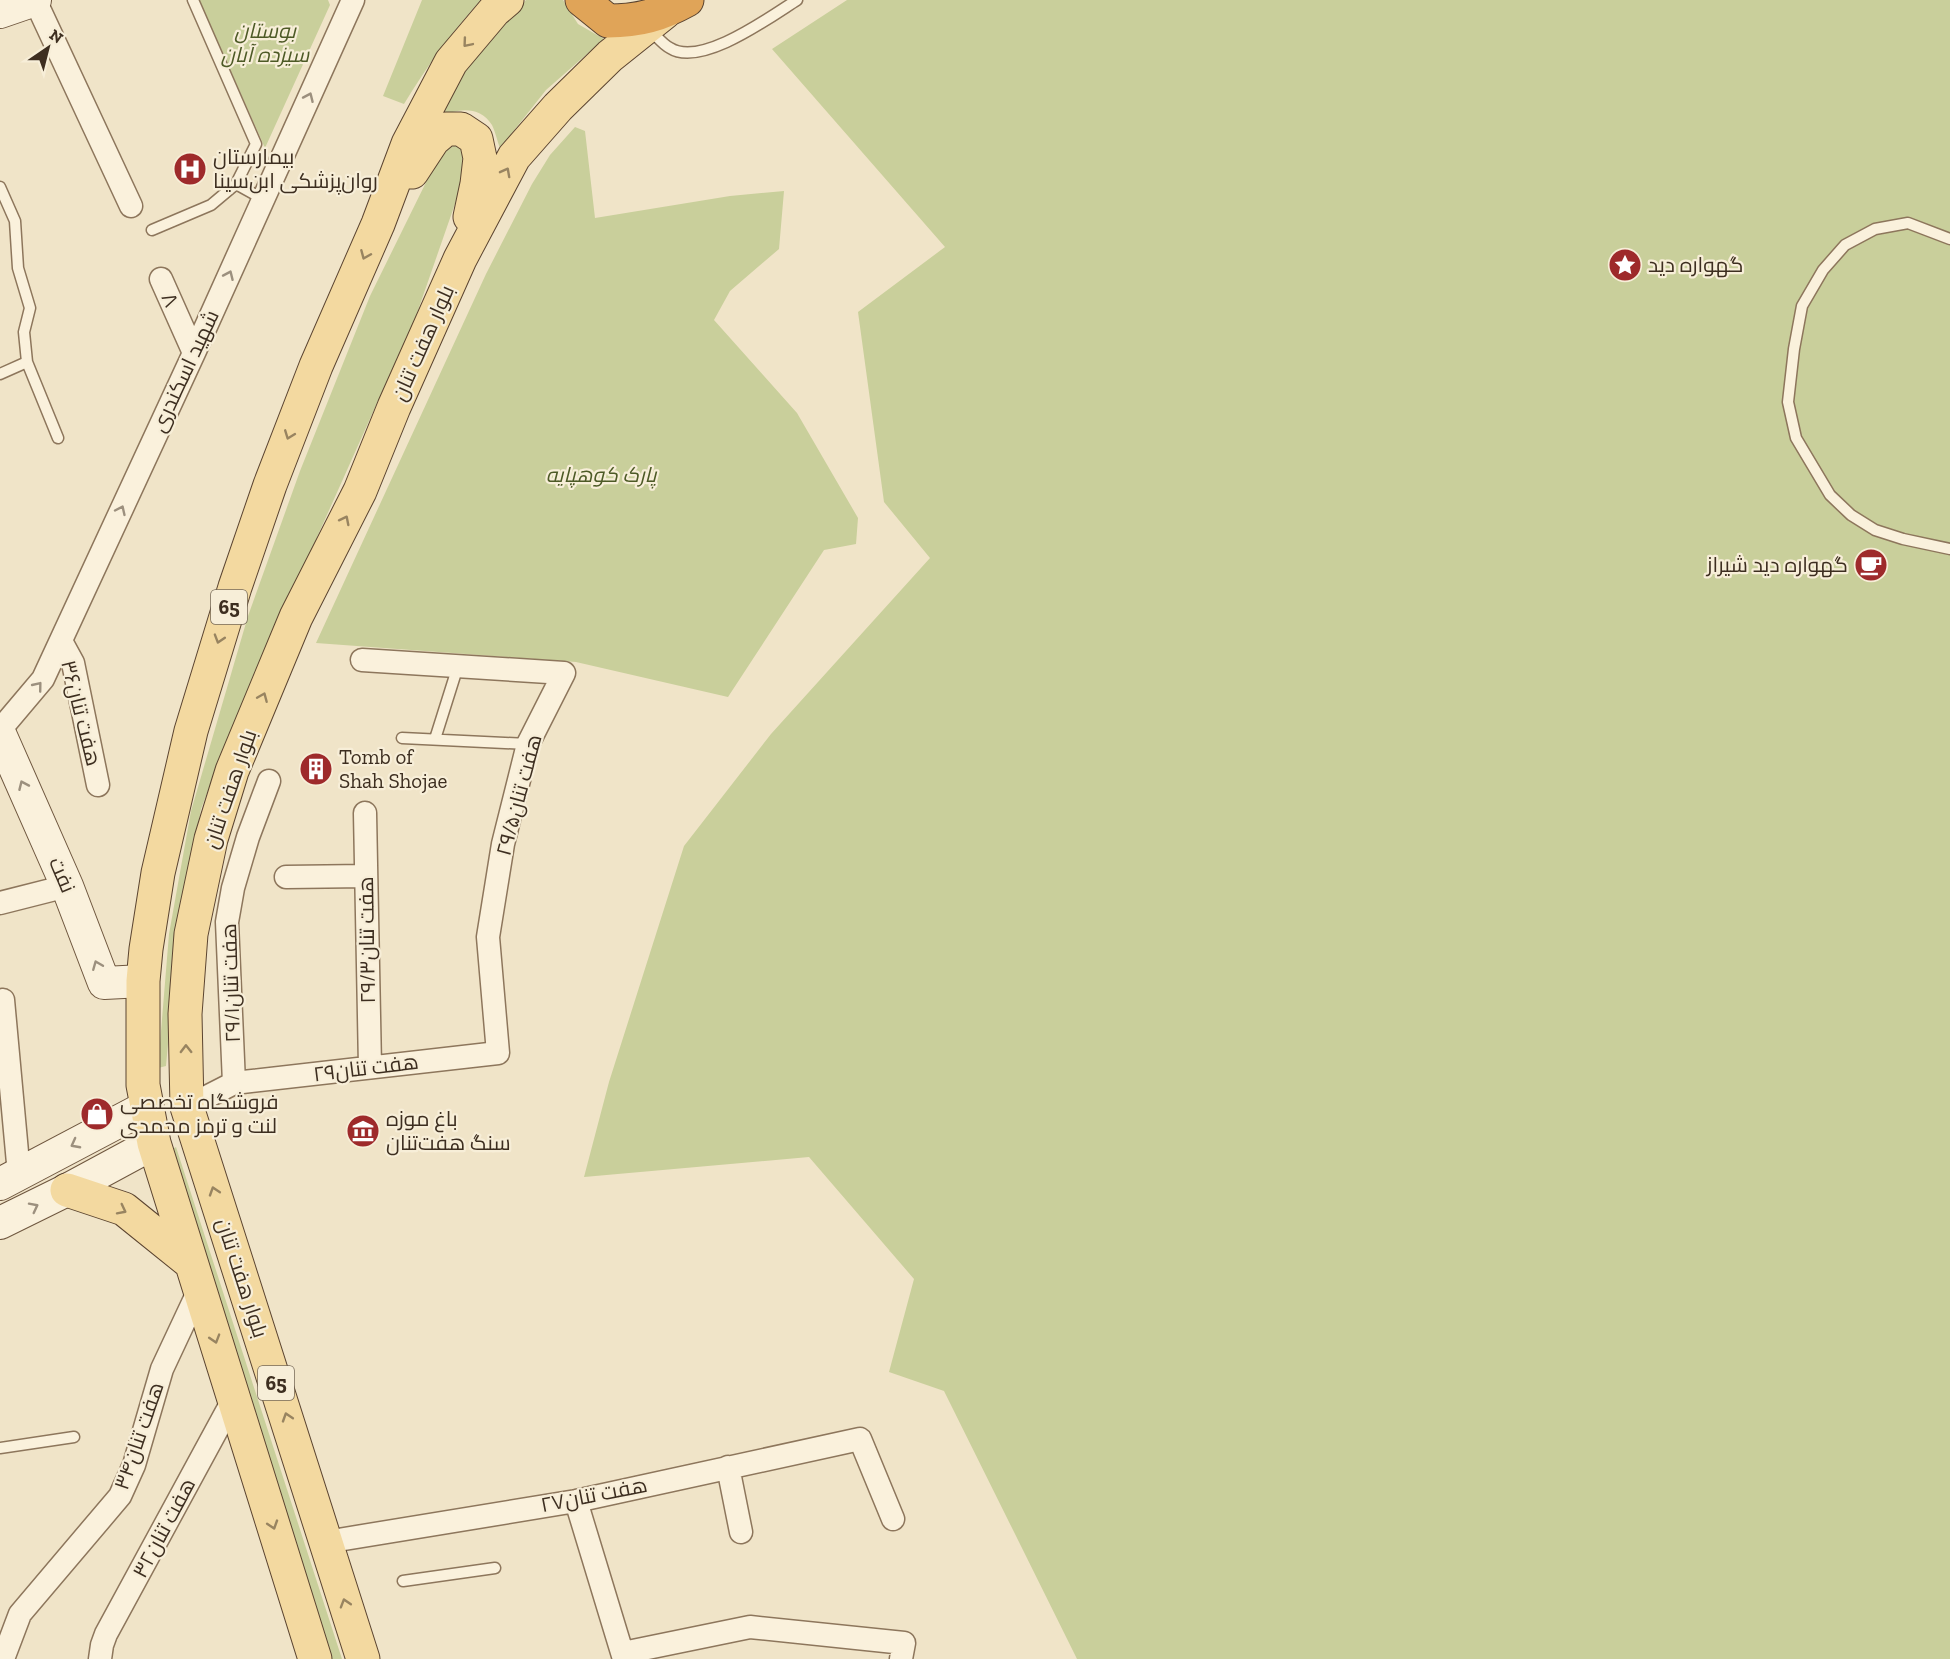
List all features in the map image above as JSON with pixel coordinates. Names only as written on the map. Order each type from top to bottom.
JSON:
[{"type":"highway","points":[[582,0],[608,21],[627,21],[666,13]]},
{"type":"main road","points":[[0,12],[35,0]]},
{"type":"main road","name":"بلوار هفت تنان","points":[[363,1659],[326,1542],[167,1107],[143,1085],[146,948],[161,862],[191,731],[232,598],[274,475],[316,366],[378,224],[408,144],[451,62],[494,11],[507,0]]},
{"type":"main road","name":"بلوار هفت تنان","points":[[315,1659],[154,1143],[167,1107],[185,1014],[191,934],[211,839],[232,771],[296,617],[360,491],[394,407],[460,260],[514,156],[566,99],[610,56],[666,13]]},
{"type":"main road","points":[[378,224],[433,140],[446,129],[461,129],[476,139],[480,158],[477,184],[460,260]]},
{"type":"main road","name":"نفت","points":[[0,732],[67,886],[104,982],[144,981]]},
{"type":"main road","points":[[10,1179],[167,1107]]},
{"type":"main road","points":[[0,1223],[154,1143]]},
{"type":"main road","points":[[67,1190],[124,1209],[195,1276]]},
{"type":"street","points":[[35,0],[131,206]]},
{"type":"street","name":"شهید اسکندری","points":[[0,732],[43,679],[194,353],[353,0]]},
{"type":"street","name":"۸","points":[[161,279],[194,353]]},
{"type":"street","name":"هفت تنان۳۶","points":[[61,641],[73,663],[98,785]]},
{"type":"street","name":"۲۹/۵هفت تنان","points":[[362,660],[564,673],[528,744],[503,844],[488,937],[498,1053]]},
{"type":"street","name":"۲۹/۱هفت تنان","points":[[234,1083],[227,922],[233,888],[248,837],[269,781]]},
{"type":"street","name":"۲۹/۳هفت تنان","points":[[365,813],[370,1067]]},
{"type":"street","points":[[286,878],[366,876]]},
{"type":"street","points":[[0,903],[67,886]]},
{"type":"street","points":[[3,1000],[10,1179]]},
{"type":"street","name":"هفت تنان۲۹","points":[[234,1083],[498,1053]]},
{"type":"street","points":[[167,1107],[234,1083]]},
{"type":"street","name":"هفت تنان۳۴","points":[[3,1659],[20,1614],[120,1496],[134,1465],[162,1370],[195,1276]]},
{"type":"street","name":"هفت تنان۳۲","points":[[100,1659],[106,1634],[233,1400]]},
{"type":"street","name":"هفت تنان۲۷","points":[[326,1542],[576,1501],[860,1439],[893,1519]]},
{"type":"street","points":[[728,1467],[741,1532]]},
{"type":"street","points":[[576,1501],[623,1656],[750,1627],[904,1643],[901,1659]]},
{"type":"lane","points":[[152,230],[211,205],[237,184],[256,144],[193,0]]},
{"type":"lane","points":[[666,13],[671,49],[691,53],[722,45],[797,0]]},
{"type":"lane","points":[[237,184],[263,199]]},
{"type":"lane","points":[[0,187],[15,221],[18,268],[30,308],[24,332],[27,362],[58,438]]},
{"type":"lane","points":[[1950,239],[1908,223],[1875,229],[1845,245],[1823,270],[1802,306],[1794,348],[1788,402],[1796,438],[1830,495],[1851,515],[1875,530],[1950,549]]},
{"type":"lane","points":[[0,374],[27,362]]},
{"type":"lane","points":[[435,740],[458,666]]},
{"type":"lane","points":[[402,738],[528,744]]},
{"type":"lane","points":[[0,1448],[74,1437]]},
{"type":"lane","points":[[403,1581],[495,1568]]},
{"type":"green space","name":"بوستان سیزده آبان","points":[[199,0],[328,0],[330,5],[265,148]]},
{"type":"green space","points":[[422,0],[481,0],[440,50],[404,104],[383,96]]},
{"type":"green space","points":[[526,0],[563,0],[578,24],[604,39],[546,90],[500,148],[492,125],[480,114],[465,110],[435,118],[466,70]]},
{"type":"green space","points":[[847,0],[1950,0],[1950,1659],[1077,1659],[944,1391],[889,1372],[914,1279],[809,1157],[584,1177],[609,1082],[684,846],[771,734],[930,558],[884,502],[858,312],[945,247],[772,49]]},
{"type":"green space","name":"پارک کوهپایه","points":[[575,127],[585,131],[595,218],[730,196],[784,191],[779,249],[730,291],[714,320],[797,413],[858,518],[856,544],[824,550],[728,697],[576,662],[316,643],[486,274],[532,184],[550,155]]},
{"type":"green space","points":[[462,142],[472,155],[416,316],[232,727],[201,809],[178,934],[166,1066],[158,1068],[169,934],[191,811],[248,616],[300,471],[370,296],[437,160],[447,144]]},
{"type":"green space","points":[[176,1147],[342,1659],[331,1659],[169,1151]]},
{"type":"place","name":"بیمارستان روان‌پزشکی ابن‌سینا","points":[[190,169]]},
{"type":"place","name":"گهواره دید","points":[[1625,265]]},
{"type":"place","name":"گهواره دید شیراز","points":[[1871,565]]},
{"type":"place","name":"Tomb of Shah Shojae","points":[[316,769]]},
{"type":"place","name":"فروشگاه تخصصی لنت و ترمز محمدی","points":[[97,1114]]},
{"type":"place","name":"باغ‌ موزه سنگ هفت‌تنان","points":[[363,1131]]}]
